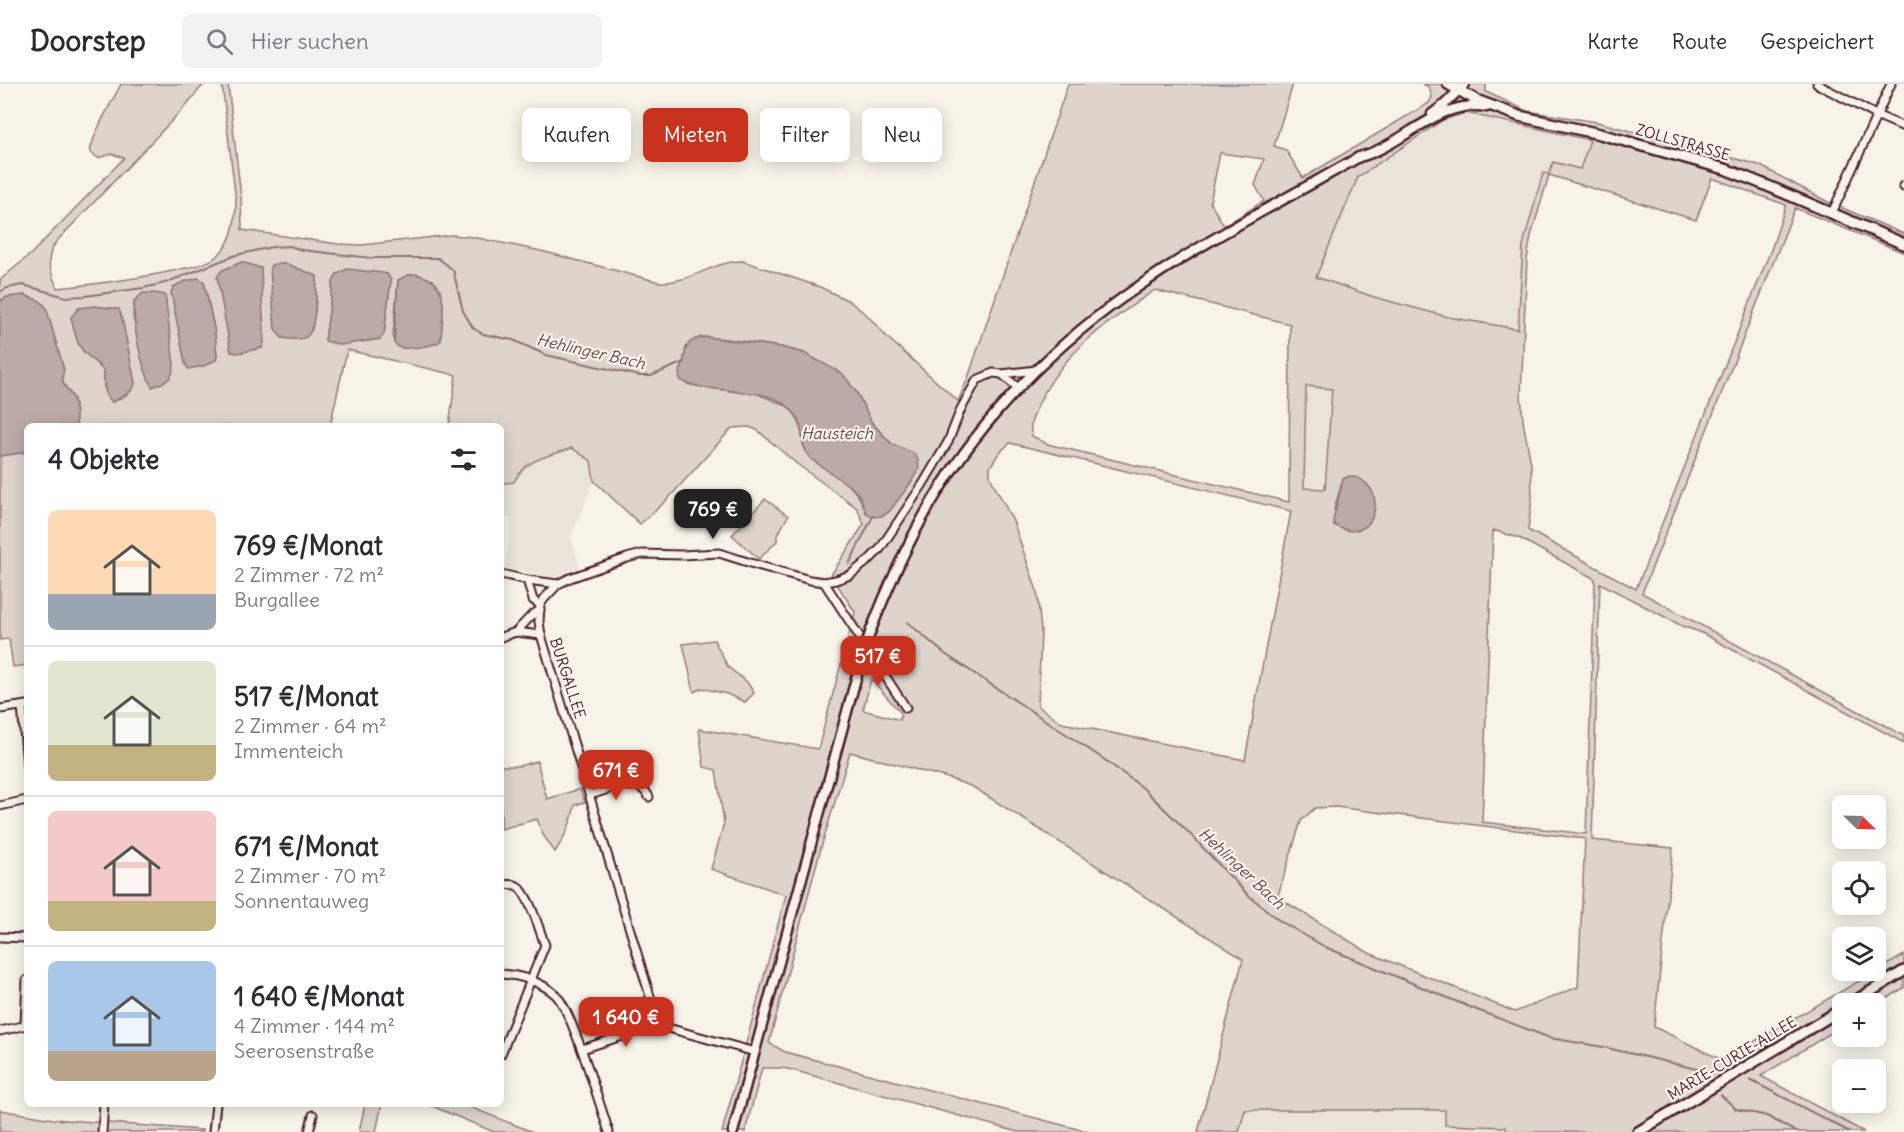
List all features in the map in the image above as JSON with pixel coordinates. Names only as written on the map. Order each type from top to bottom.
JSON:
[{"type":"main road","name":"ZOLLSTRASSE","points":[[1448,84],[1462,87],[1476,100],[1533,120],[1600,134],[1748,177],[1904,244]]},
{"type":"main road","points":[[1868,993],[1904,971]]},
{"type":"main road","name":"MARIE-CURIE-ALLEE","points":[[1638,1132],[1832,1015]]},
{"type":"street","points":[[1817,84],[1904,127]]},
{"type":"street","points":[[1832,213],[1891,84]]},
{"type":"street","points":[[733,1132],[871,630],[897,568],[922,517],[961,458],[1018,388],[1103,312],[1149,280],[1230,231],[1430,116],[1462,87]]},
{"type":"street","points":[[1359,157],[1373,153],[1445,112],[1466,105],[1502,109]]},
{"type":"street","points":[[516,632],[540,608],[544,599],[558,584],[627,558],[653,553],[674,555],[719,553],[810,580],[825,582],[850,574],[880,549],[923,484],[944,449],[970,390],[977,380],[993,373],[1036,370]]},
{"type":"street","points":[[1002,374],[1018,388]]},
{"type":"street","points":[[504,575],[558,584]]},
{"type":"street","points":[[527,580],[533,600],[540,608]]},
{"type":"street","points":[[825,582],[906,708]]},
{"type":"street","name":"BURGALLEE","points":[[540,608],[541,635],[654,1012],[659,1021]]},
{"type":"street","points":[[504,636],[516,632],[541,635]]},
{"type":"street","points":[[0,709],[24,706]]},
{"type":"street","points":[[590,795],[634,785],[644,790],[648,797]]},
{"type":"street","points":[[0,806],[24,801]]},
{"type":"street","points":[[504,885],[515,885],[520,888],[526,897],[544,945],[504,1046]]},
{"type":"street","points":[[0,938],[24,938]]},
{"type":"street","points":[[504,974],[517,976],[545,987],[565,1008],[582,1049],[609,1132]]},
{"type":"street","points":[[582,1049],[644,1029],[659,1021],[664,1026],[684,1033],[755,1052]]},
{"type":"street","points":[[0,1031],[24,1025]]},
{"type":"street","points":[[102,1132],[104,1107]]},
{"type":"street","points":[[213,1132],[216,1107]]},
{"type":"street","points":[[309,1132],[313,1115]]},
{"type":"shaded area","points":[[121,84],[204,84],[56,242],[49,259],[50,270],[57,288],[132,279],[192,267],[213,259],[222,251],[230,238],[236,208],[222,84],[228,84],[241,197],[242,230],[338,244],[362,245],[452,235],[473,237],[545,252],[659,282],[681,280],[721,265],[743,261],[820,287],[849,301],[958,401],[968,378],[1068,84],[1293,84],[1274,146],[1286,150],[1303,178],[1429,103],[1432,97],[1429,87],[1423,84],[1486,84],[1486,92],[1527,111],[1597,122],[1759,165],[1826,201],[1904,234],[1904,253],[1795,208],[1642,593],[1904,736],[1904,743],[1700,632],[1682,626],[1600,583],[1592,840],[1673,848],[1654,1027],[1722,1060],[1832,997],[1832,1032],[1761,1076],[1864,1132],[1507,1132],[1506,1127],[1445,1125],[1445,1110],[1245,1110],[1239,1132],[1198,1132],[1243,959],[973,787],[948,778],[850,752],[820,851],[769,1043],[785,1052],[1089,1132],[1018,1132],[792,1070],[762,1068],[745,1132],[722,1132],[786,895],[711,869],[724,823],[716,770],[704,767],[699,729],[818,749],[855,612],[831,575],[864,524],[857,508],[797,464],[757,430],[749,427],[732,428],[666,501],[640,524],[594,481],[591,461],[572,448],[531,463],[514,482],[504,482],[504,423],[449,423],[456,375],[347,350],[331,423],[76,423],[74,399],[63,384],[62,376],[7,297],[0,301],[0,280],[32,253],[124,158],[112,154],[98,158],[90,152]],"holes":[[[1466,113],[1590,140],[1580,169],[1553,162],[1549,174],[1543,173],[1523,245],[1518,329],[1448,317],[1374,297],[1316,277],[1358,177],[1443,120]],[[1220,153],[1264,159],[1255,185],[1264,201],[1224,226],[1210,202]],[[1549,175],[1696,220],[1712,178],[1786,205],[1772,247],[1636,589],[1528,530],[1532,498],[1531,464],[1523,421],[1521,394],[1527,259],[1531,236]],[[242,262],[261,300],[264,328],[262,348],[256,349],[233,266]],[[287,264],[317,277],[312,329]],[[337,274],[387,274],[391,280],[384,334],[380,339],[353,343],[325,341],[333,283]],[[198,278],[204,282],[215,333],[217,357],[173,287]],[[426,278],[433,280],[443,305],[441,340],[402,348],[394,343],[398,280]],[[1155,290],[1290,324],[1289,502],[1047,444],[1032,436],[1032,420],[1038,405],[1060,369],[1104,326]],[[165,295],[168,328],[144,367],[133,316],[134,301]],[[701,337],[727,339],[804,353],[857,393],[872,423],[892,444],[863,506],[855,491],[806,453],[797,416],[787,406],[753,392],[743,393],[687,384],[679,373],[682,369],[686,347]],[[85,353],[135,383],[128,394],[112,402],[104,388],[104,371]],[[1306,386],[1332,389],[1325,489],[1304,488]],[[1010,443],[1291,511],[1245,760],[1062,723],[1038,706],[1041,631],[1037,591],[1013,521],[990,477],[990,467],[999,453]],[[1343,479],[1340,528],[1334,509]],[[1493,530],[1519,538],[1595,579],[1586,834],[1482,822]],[[871,679],[901,713],[900,720],[863,710]],[[1336,807],[1585,839],[1578,987],[1515,1012],[1369,953],[1277,898],[1301,821],[1315,808]]]},
{"type":"shaded area","points":[[1466,113],[1590,140],[1580,169],[1549,175],[1523,245],[1518,329],[1448,317],[1374,297],[1316,277],[1358,177],[1443,120]]},
{"type":"shaded area","points":[[1306,386],[1332,389],[1325,489],[1304,488]]},
{"type":"shaded area","points":[[572,448],[591,461],[594,481],[571,537],[580,567],[553,577],[505,569],[511,518],[504,517],[504,482],[514,482],[518,472],[543,457]]},
{"type":"shaded area","points":[[24,452],[24,665],[13,667],[9,639],[0,640],[0,456]]},
{"type":"shaded area","points":[[765,499],[788,516],[777,536],[777,541],[759,559],[732,535]]},
{"type":"shaded area","points":[[714,640],[728,667],[747,682],[754,693],[745,702],[727,694],[702,688],[694,692],[683,644]]},
{"type":"shaded area","points":[[537,761],[547,799],[580,789],[585,802],[575,805],[568,829],[555,852],[543,835],[537,819],[504,828],[504,766],[519,766]]},
{"type":"shaded area","points":[[1904,955],[1904,988],[1886,999],[1886,993],[1838,993],[1859,981],[1886,981],[1886,965]]},
{"type":"shaded area","points":[[364,1107],[381,1107],[376,1132],[359,1132]]},
{"type":"shaded area","points":[[434,1107],[470,1107],[533,1132],[494,1132]]},
{"type":"shaded area","points":[[0,1110],[53,1119],[202,1130],[202,1132],[0,1132]]},
{"type":"shaded area","points":[[1245,1110],[1445,1110],[1445,1125],[1507,1127],[1507,1132],[1239,1132]]},
{"type":"water","points":[[242,262],[261,268],[264,343],[262,348],[238,353],[231,352],[217,277],[222,270]]},
{"type":"water","points":[[280,263],[317,276],[314,318],[310,333],[304,338],[282,338],[275,329],[270,269],[271,265]]},
{"type":"water","points":[[347,269],[387,274],[391,280],[384,334],[380,339],[341,345],[325,341],[333,282],[337,274]]},
{"type":"water","points":[[417,274],[431,280],[441,291],[443,307],[441,340],[423,347],[401,348],[394,343],[398,280]]},
{"type":"water","points":[[198,278],[204,282],[215,333],[217,357],[216,360],[204,366],[188,369],[171,292],[179,284]]},
{"type":"water","points":[[143,293],[165,295],[174,365],[168,380],[152,387],[136,334],[134,301]]},
{"type":"water","points":[[24,295],[40,301],[46,307],[64,370],[62,380],[74,401],[76,423],[24,423],[24,452],[0,456],[0,301],[7,297]]},
{"type":"water","points":[[94,306],[119,309],[135,383],[129,393],[112,402],[106,392],[104,371],[80,346],[71,317],[79,308]]},
{"type":"water","name":"Hausteich","points":[[707,337],[781,347],[804,353],[843,374],[857,393],[872,423],[892,444],[914,453],[918,460],[919,468],[889,512],[873,517],[866,513],[860,496],[851,487],[811,459],[805,448],[799,421],[786,405],[774,398],[759,394],[709,388],[680,380],[679,373],[688,345],[698,338]]},
{"type":"water","points":[[1349,476],[1362,480],[1371,489],[1375,500],[1370,522],[1361,529],[1349,531],[1334,525],[1333,520],[1343,479]]},
{"type":"waterway","name":"Hehlinger Bach","points":[[0,292],[23,285],[66,297],[143,288],[165,283],[236,255],[272,247],[290,246],[302,250],[371,258],[438,258],[453,270],[463,311],[473,328],[483,334],[513,340],[546,355],[640,376],[651,376],[684,362]]},
{"type":"waterway","name":"Hehlinger Bach","points":[[849,564],[873,516]]},
{"type":"waterway","name":"Hehlinger Bach","points":[[907,622],[945,654],[1105,760],[1143,788],[1247,894],[1280,921],[1325,947],[1550,1038],[1603,1047],[1701,1070],[1709,1077]]},
{"type":"waterway","points":[[1750,1080],[1850,1132]]},
{"type":"waterway","name":"Hehlinger Bach","points":[[1721,1095],[1736,1109],[1767,1116],[1796,1132]]}]
